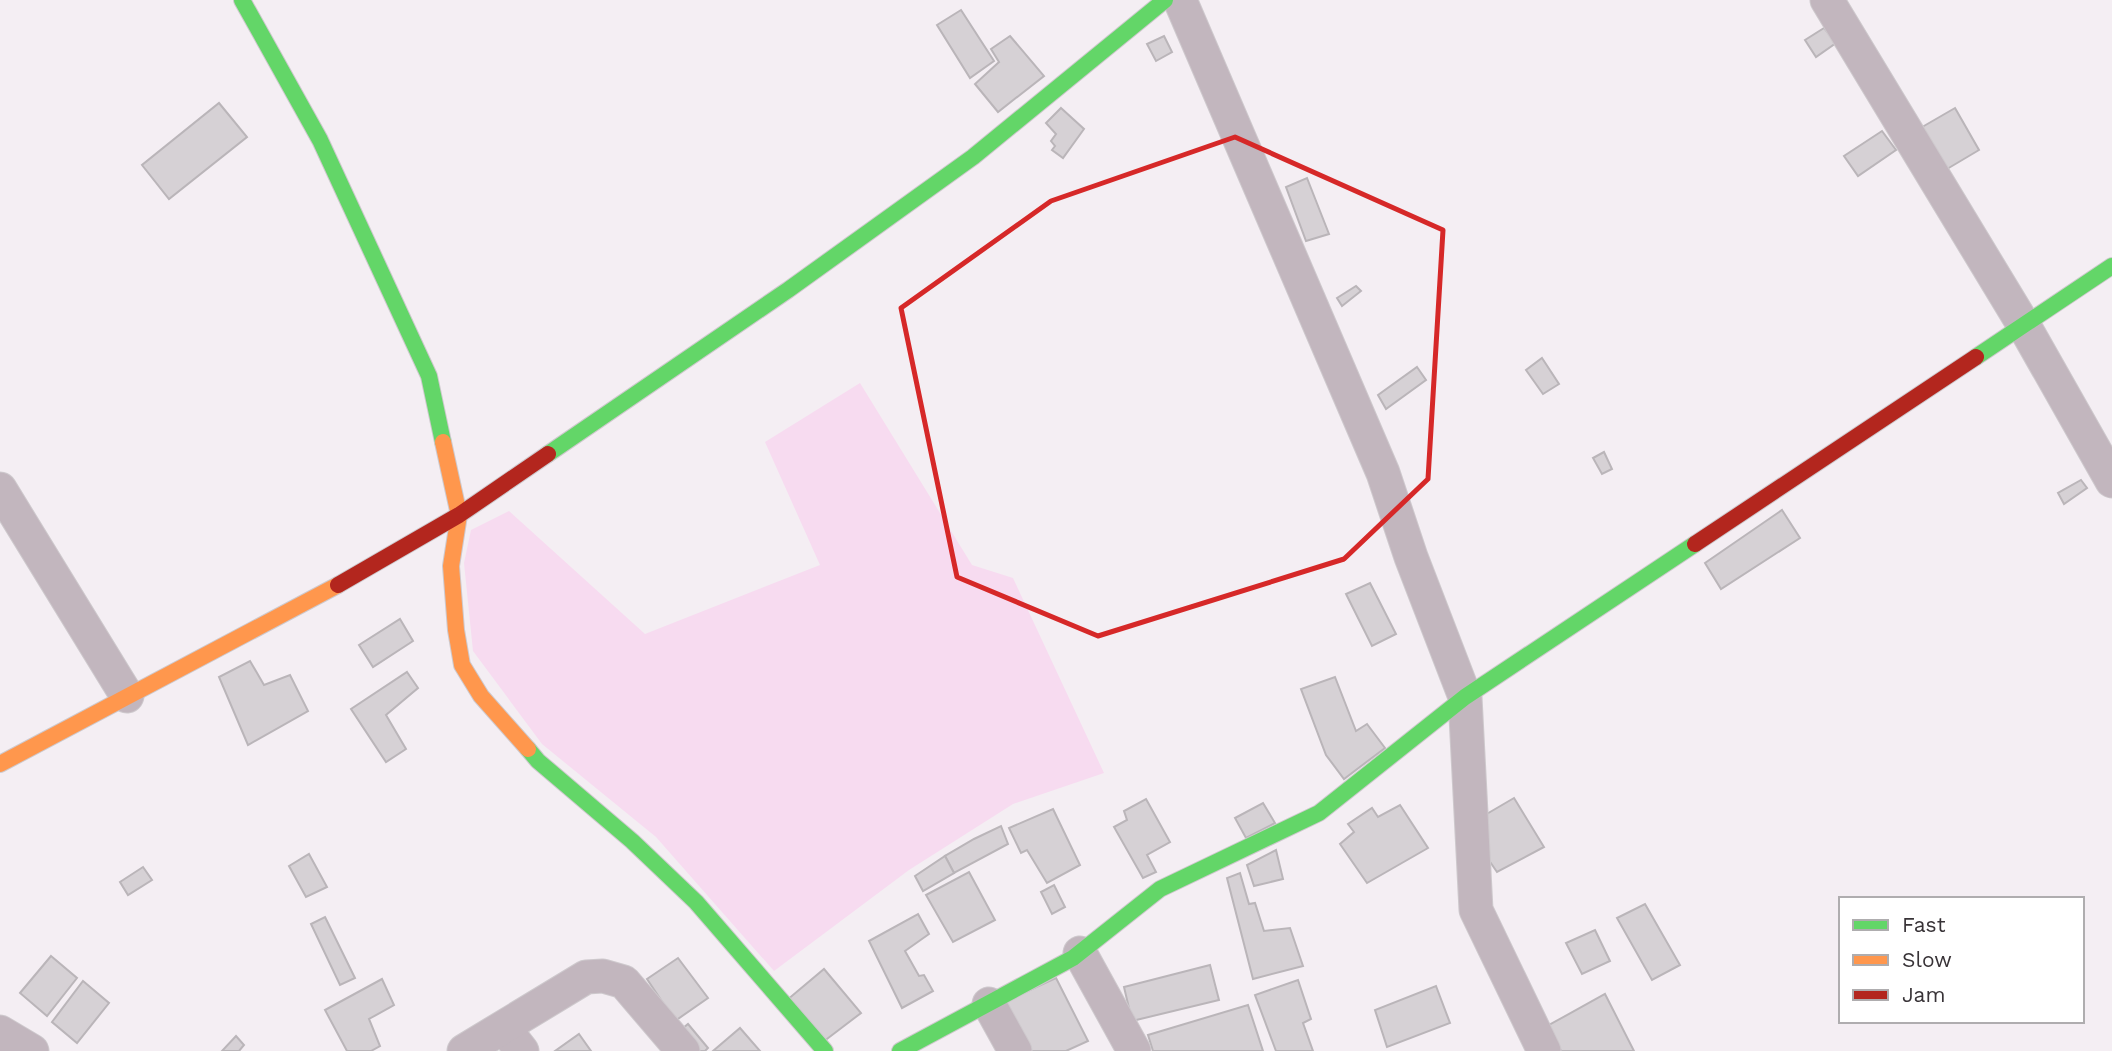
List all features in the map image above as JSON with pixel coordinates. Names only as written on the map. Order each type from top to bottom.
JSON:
[{"type":"street","points":[[242,0],[320,140],[429,376],[459,516],[451,566],[462,665],[481,696],[538,761],[632,841],[696,902],[825,1051]]},
{"type":"street","points":[[0,764],[351,578],[459,516],[788,290],[973,157],[1165,0]]},
{"type":"street","points":[[1180,0],[1383,473],[1411,557],[1465,697],[1476,910],[1544,1051]]},
{"type":"street","points":[[1827,0],[2023,324],[2112,481]]},
{"type":"street","points":[[900,1051],[1080,953],[1160,889],[1319,813],[1465,697],[2112,266]]},
{"type":"street","points":[[0,489],[127,696]]},
{"type":"street","points":[[1080,953],[1134,1051]]},
{"type":"street","points":[[464,1051],[513,1039],[586,977],[603,976],[624,982],[683,1051]]},
{"type":"street","points":[[989,1004],[1015,1051]]},
{"type":"street","points":[[0,1032],[32,1051]]},
{"type":"highlighted area","points":[[1235,137],[1443,230],[1428,479],[1344,559],[1098,636],[957,577],[901,308],[1051,201]]},
{"type":"shaded area","points":[[860,383],[972,565],[1013,578],[1104,773],[1013,804],[909,870],[774,971],[656,837],[542,744],[473,651],[464,563],[471,530],[509,511],[645,634],[820,565],[765,442]]},
{"type":"building","points":[[961,10],[994,61],[970,78],[937,25]]},
{"type":"building","points":[[1824,28],[1836,43],[1816,57],[1805,40]]},
{"type":"building","points":[[1010,36],[1044,76],[998,112],[975,84],[999,62],[991,49]]},
{"type":"building","points":[[1164,36],[1172,52],[1156,61],[1147,44]]},
{"type":"building","points":[[219,103],[247,137],[169,199],[142,165]]},
{"type":"building","points":[[1061,108],[1084,129],[1063,158],[1052,150],[1055,146],[1051,141],[1056,134],[1046,123]]},
{"type":"building","points":[[1955,108],[1979,150],[1942,172],[1917,130]]},
{"type":"building","points":[[1882,131],[1896,150],[1858,176],[1844,156]]},
{"type":"building","points":[[1307,178],[1329,234],[1306,241],[1286,187]]},
{"type":"building","points":[[1356,286],[1361,291],[1342,306],[1337,298]]},
{"type":"building","points":[[1542,358],[1559,384],[1543,394],[1526,370]]},
{"type":"building","points":[[1417,367],[1426,380],[1386,409],[1378,395]]},
{"type":"building","points":[[1604,452],[1612,469],[1602,474],[1593,458]]},
{"type":"building","points":[[2081,480],[2087,488],[2064,504],[2058,493]]},
{"type":"building","points":[[1782,510],[1800,538],[1721,589],[1705,563]]},
{"type":"building","points":[[1370,583],[1396,634],[1372,646],[1346,594]]},
{"type":"building","points":[[400,619],[413,641],[373,667],[359,645]]},
{"type":"building","points":[[250,661],[264,685],[290,675],[308,711],[248,745],[219,677]]},
{"type":"building","points":[[407,672],[418,688],[386,715],[406,749],[386,762],[351,709]]},
{"type":"building","points":[[1335,677],[1356,731],[1367,724],[1385,748],[1344,779],[1326,755],[1301,689]]},
{"type":"building","points":[[1514,798],[1544,847],[1497,872],[1484,853],[1485,815]]},
{"type":"building","points":[[1146,799],[1170,842],[1147,855],[1156,872],[1143,878],[1114,827],[1127,820],[1124,811]]},
{"type":"building","points":[[1263,803],[1275,823],[1246,838],[1235,818]]},
{"type":"building","points":[[1400,805],[1428,848],[1367,883],[1340,844],[1354,832],[1348,824],[1372,808],[1378,817]]},
{"type":"building","points":[[1053,809],[1080,865],[1047,883],[1027,850],[1021,853],[1009,828]]},
{"type":"building","points":[[1001,826],[1008,844],[954,873],[945,856]]},
{"type":"building","points":[[1276,850],[1283,879],[1254,886],[1247,865]]},
{"type":"building","points":[[309,854],[327,887],[306,897],[289,866]]},
{"type":"building","points":[[945,856],[954,873],[923,891],[915,876]]},
{"type":"building","points":[[143,867],[152,880],[128,895],[120,882]]},
{"type":"building","points":[[969,872],[995,920],[953,942],[926,895]]},
{"type":"building","points":[[1240,873],[1249,904],[1255,903],[1264,931],[1290,928],[1303,966],[1253,979],[1227,878]]},
{"type":"building","points":[[1054,885],[1065,907],[1052,914],[1041,892]]},
{"type":"building","points":[[1645,904],[1680,965],[1652,980],[1617,918]]},
{"type":"building","points":[[918,914],[929,934],[905,951],[919,976],[924,975],[933,991],[902,1008],[869,941]]},
{"type":"building","points":[[325,917],[355,978],[340,985],[311,924]]},
{"type":"building","points":[[1595,930],[1610,961],[1582,974],[1566,943]]},
{"type":"building","points":[[51,956],[77,978],[47,1016],[20,993]]},
{"type":"building","points":[[678,958],[708,998],[675,1021],[647,979]]},
{"type":"building","points":[[1210,965],[1219,1000],[1132,1021],[1124,987]]},
{"type":"building","points":[[824,969],[861,1013],[823,1042],[787,1000]]},
{"type":"building","points":[[1056,978],[1088,1041],[1066,1051],[1029,1051],[1004,1002]]},
{"type":"building","points":[[382,979],[394,1005],[369,1019],[380,1046],[371,1051],[347,1051],[325,1010]]},
{"type":"building","points":[[1298,980],[1311,1019],[1303,1023],[1313,1051],[1276,1051],[1255,995]]},
{"type":"building","points":[[83,981],[109,1003],[77,1043],[52,1022]]},
{"type":"building","points":[[1436,986],[1450,1023],[1387,1047],[1375,1010]]},
{"type":"building","points":[[1605,994],[1634,1051],[1561,1051],[1549,1025]]},
{"type":"building","points":[[1248,1005],[1263,1051],[1153,1051],[1148,1035]]},
{"type":"building","points":[[688,1024],[708,1048],[705,1051],[690,1051],[676,1034]]},
{"type":"building","points":[[740,1028],[760,1051],[713,1051]]},
{"type":"building","points":[[579,1034],[591,1051],[555,1051]]},
{"type":"building","points":[[236,1036],[244,1045],[239,1051],[222,1051]]},
{"type":"traffic: fast","points":[[242,0],[320,140],[429,376],[443,442]]},
{"type":"traffic: fast","points":[[548,454],[788,290],[973,157],[1165,0]]},
{"type":"traffic: fast","points":[[1976,357],[2112,266]]},
{"type":"traffic: fast","points":[[900,1051],[1073,958],[1160,889],[1319,813],[1465,697],[1695,544]]},
{"type":"traffic: fast","points":[[528,749],[538,761],[632,841],[696,902],[825,1051]]},
{"type":"traffic: slow","points":[[443,442],[459,515],[451,566],[462,665],[481,696],[528,749]]},
{"type":"traffic: slow","points":[[0,764],[338,585]]},
{"type":"traffic: jam","points":[[1695,544],[1976,357]]},
{"type":"traffic: jam","points":[[338,585],[459,515],[548,454]]}]
